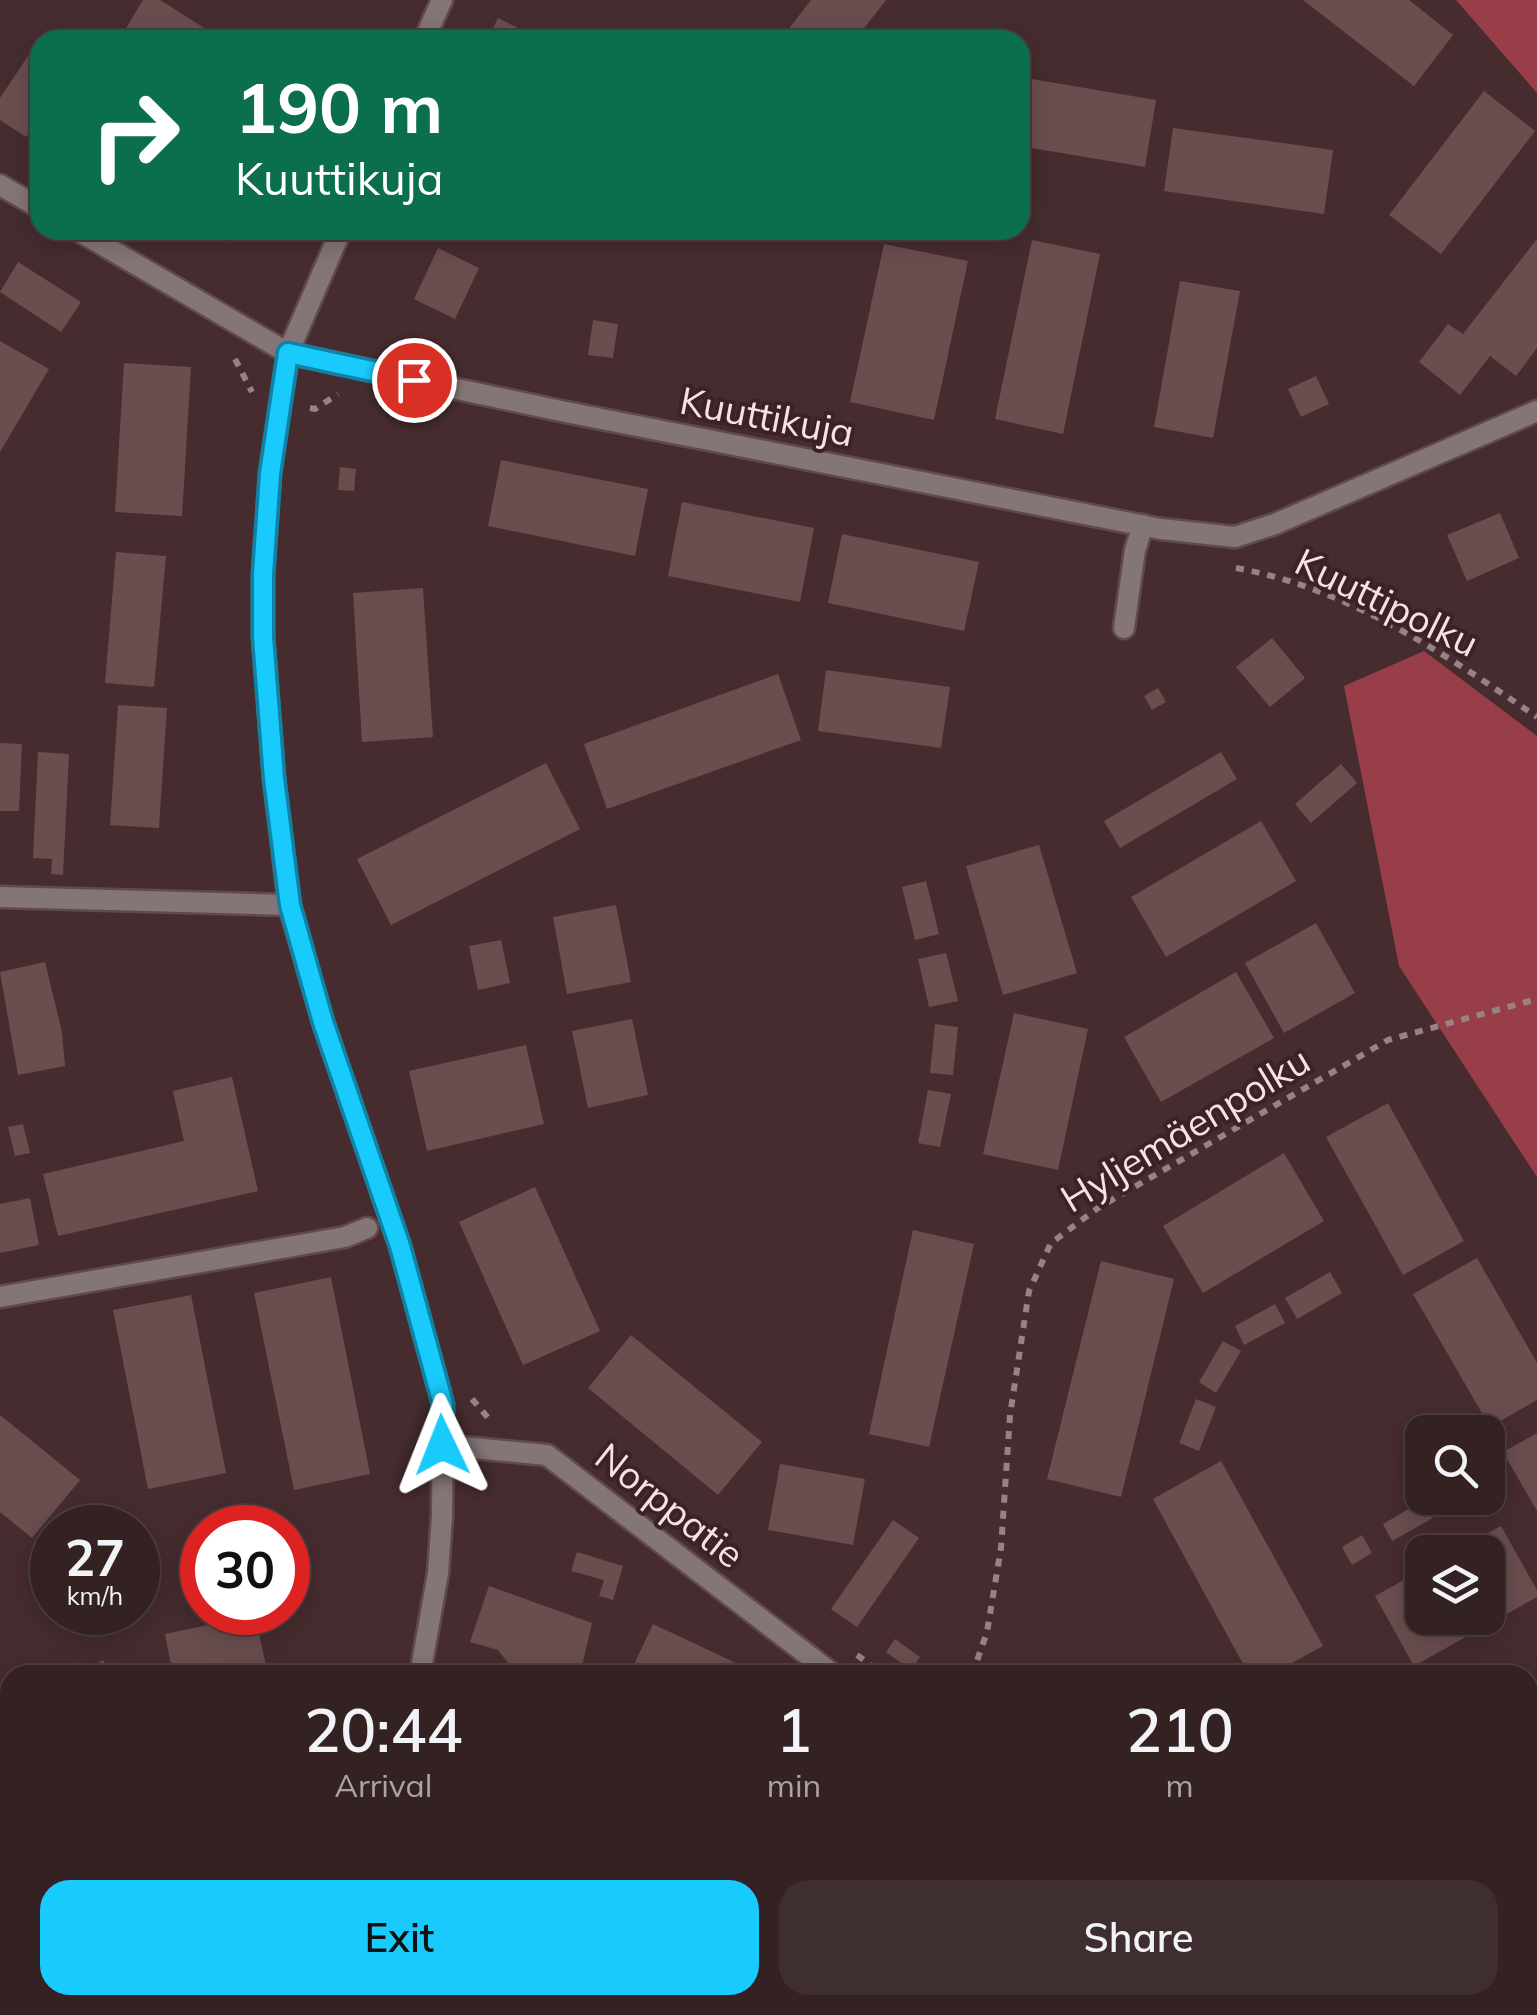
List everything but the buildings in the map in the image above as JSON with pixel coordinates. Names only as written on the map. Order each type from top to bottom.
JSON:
[{"type":"street","points":[[428,30],[442,0]]},
{"type":"street","points":[[0,185],[30,202]]},
{"type":"street","name":"Kuuttikuja","points":[[94,240],[288,353],[1144,525],[1235,537],[1275,524],[1537,412]]},
{"type":"street","points":[[336,240],[288,353],[270,474],[263,637],[274,778],[290,905],[323,1022],[400,1246],[443,1404],[438,1573],[422,1665]]},
{"type":"street","points":[[1124,628],[1135,550],[1144,525]]},
{"type":"street","points":[[0,897],[290,905]]},
{"type":"street","points":[[0,1296],[346,1237],[367,1228]]},
{"type":"street","name":"Norppatie","points":[[442,1445],[548,1455],[821,1665]]},
{"type":"path","name":"Kuuttipolku","points":[[1262,572],[1320,592],[1436,647],[1537,717]]},
{"type":"path","name":"Hyljemäenpolku","points":[[975,1665],[987,1632],[1001,1548],[1010,1414],[1028,1291],[1051,1243],[1098,1208],[1388,1040],[1537,998]]},
{"type":"shaded area","points":[[1456,0],[1537,0],[1537,93]]},
{"type":"shaded area","points":[[1424,651],[1537,736],[1537,1177],[1399,966],[1344,686]]},
{"type":"route","points":[[414,380],[288,353],[270,474],[263,637],[274,778],[290,905],[323,1022],[400,1246],[443,1404],[442,1445]]}]
